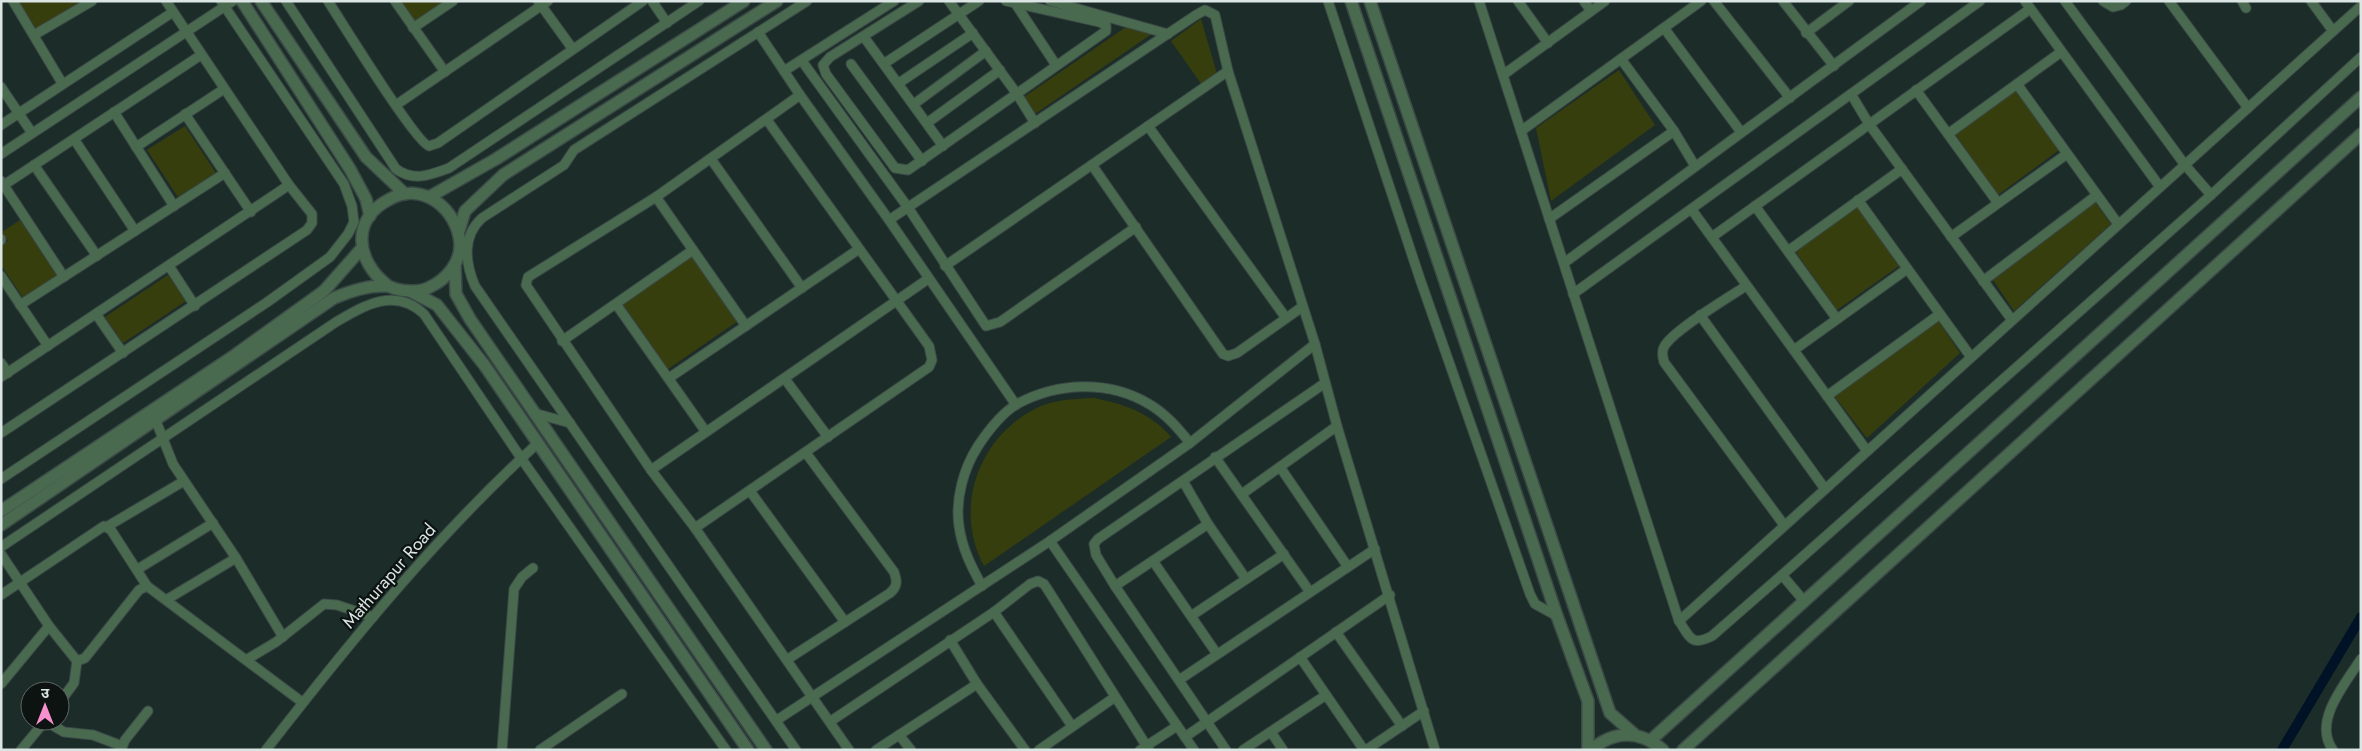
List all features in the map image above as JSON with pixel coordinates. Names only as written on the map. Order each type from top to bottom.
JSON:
[{"type":"street","points":[[13,1],[62,84]]},
{"type":"street","points":[[34,35],[92,1]]},
{"type":"street","points":[[1,433],[195,306],[310,227],[312,214],[289,185],[166,1]]},
{"type":"street","points":[[242,1],[350,169],[366,199],[370,216]]},
{"type":"street","points":[[286,1],[396,169],[406,176],[414,177],[428,176],[448,168],[699,1]]},
{"type":"street","points":[[328,1],[425,146],[434,145],[572,48],[643,1]]},
{"type":"street","points":[[395,1],[445,72]]},
{"type":"street","points":[[414,28],[454,1]]},
{"type":"street","points":[[652,1],[667,24]]},
{"type":"street","points":[[429,197],[496,160],[744,1]]},
{"type":"street","points":[[459,231],[466,211],[503,175],[777,1]]},
{"type":"street","points":[[796,750],[475,286],[469,274],[467,253],[468,237],[473,226],[482,218],[564,164],[574,150],[807,1]]},
{"type":"street","points":[[784,71],[894,1]]},
{"type":"street","points":[[919,1],[830,57],[823,65],[823,69],[895,168],[908,170],[1056,65],[1106,32],[1106,25],[1100,22],[1010,2]]},
{"type":"street","points":[[949,1],[1017,94],[1035,123]]},
{"type":"street","points":[[885,63],[979,1]]},
{"type":"street","points":[[1050,1],[1168,34]]},
{"type":"street","points":[[1328,1],[1420,279],[1530,594],[1535,604],[1557,616]]},
{"type":"street","points":[[1351,1],[1557,616],[1588,701],[1590,750]]},
{"type":"street","points":[[1370,1],[1610,713],[1634,734],[1651,740],[1663,750]]},
{"type":"street","points":[[1479,1],[1679,620],[1691,638],[1701,642],[1712,636],[1782,576],[2211,195],[2361,57]]},
{"type":"street","points":[[1518,1],[1548,43]]},
{"type":"street","points":[[1584,1],[1591,11]]},
{"type":"street","points":[[1503,75],[1605,1]]},
{"type":"street","points":[[1521,131],[1702,1]]},
{"type":"street","points":[[1714,1],[1790,98]]},
{"type":"street","points":[[1782,1],[1834,66]]},
{"type":"street","points":[[1806,33],[1849,1]]},
{"type":"street","points":[[1564,263],[1921,1]]},
{"type":"street","points":[[1573,294],[1980,1]]},
{"type":"street","points":[[2065,1],[2184,165],[2211,195]]},
{"type":"street","points":[[2103,1],[2113,7],[2121,6],[2126,1]]},
{"type":"street","points":[[2169,1],[2248,108]]},
{"type":"street","points":[[2311,1],[2333,31]]},
{"type":"street","points":[[1010,2],[1056,65]]},
{"type":"street","points":[[1,154],[186,32],[226,3],[344,184],[354,213],[352,228],[325,261],[266,303],[1,480]]},
{"type":"street","points":[[263,3],[366,157],[405,194]]},
{"type":"street","points":[[396,105],[543,3],[572,48]]},
{"type":"street","points":[[1712,237],[1870,124],[2028,5],[2160,187]]},
{"type":"street","points":[[1679,620],[2361,6]]},
{"type":"street","points":[[889,220],[1200,12],[1205,10],[1211,11],[1216,15],[1228,71],[1315,344],[1337,426],[1390,595],[1435,750]]},
{"type":"street","points":[[1,125],[173,12]]},
{"type":"street","points":[[1664,28],[1741,132]]},
{"type":"street","points":[[758,32],[1016,405]]},
{"type":"street","points":[[898,83],[973,33]]},
{"type":"street","points":[[864,37],[885,63],[943,146]]},
{"type":"street","points":[[914,104],[986,51]]},
{"type":"street","points":[[1948,134],[2062,52]]},
{"type":"street","points":[[64,277],[2,184],[74,139],[201,54]]},
{"type":"street","points":[[1621,59],[1674,131],[1695,166]]},
{"type":"street","points":[[802,61],[909,208],[983,323],[990,326],[1136,227]]},
{"type":"street","points":[[851,64],[922,161]]},
{"type":"street","points":[[927,123],[1000,70]]},
{"type":"street","points":[[945,266],[1228,71]]},
{"type":"street","points":[[2017,84],[2118,224]]},
{"type":"street","points":[[1,87],[32,133]]},
{"type":"street","points":[[136,147],[224,88]]},
{"type":"street","points":[[1916,90],[1998,203]]},
{"type":"street","points":[[1851,94],[1902,169],[2012,320]]},
{"type":"street","points":[[800,95],[656,197],[528,278],[526,285],[562,341],[651,470],[695,528],[788,659],[849,750]]},
{"type":"street","points":[[1651,740],[2361,97]]},
{"type":"street","points":[[114,112],[174,206]]},
{"type":"street","points":[[186,114],[251,212]]},
{"type":"street","points":[[695,528],[929,367],[932,360],[929,346],[766,120]]},
{"type":"street","points":[[1148,126],[1286,318]]},
{"type":"street","points":[[1549,219],[1674,131]]},
{"type":"street","points":[[1683,750],[2361,134]]},
{"type":"street","points":[[74,139],[135,231]]},
{"type":"street","points":[[1951,237],[2067,154]]},
{"type":"street","points":[[711,159],[802,288]]},
{"type":"street","points":[[1092,164],[1223,354],[1228,356],[1237,352],[1302,307]]},
{"type":"street","points":[[34,165],[96,256]]},
{"type":"street","points":[[1788,251],[1902,169]]},
{"type":"street","points":[[20,305],[225,173]]},
{"type":"street","points":[[1,363],[4,375],[289,185]]},
{"type":"street","points":[[410,292],[428,288],[444,279],[455,264],[460,248],[459,231],[453,216],[442,205],[429,197],[405,194],[391,198],[379,205],[370,216],[363,232],[362,248],[366,263],[375,276],[387,285],[410,292],[437,305],[485,366],[748,750]]},
{"type":"street","points":[[1983,281],[2097,195]]},
{"type":"street","points":[[656,197],[746,326]]},
{"type":"street","points":[[1858,200],[1971,357]]},
{"type":"street","points":[[1755,206],[1837,319]]},
{"type":"street","points":[[1692,210],[1867,451]]},
{"type":"street","points":[[1,511],[235,355],[324,292],[362,248]]},
{"type":"street","points":[[669,378],[859,249]]},
{"type":"street","points":[[562,341],[693,250]]},
{"type":"street","points":[[455,264],[456,294],[470,319],[766,750]]},
{"type":"street","points":[[169,266],[195,306]]},
{"type":"street","points":[[1794,350],[1907,269]]},
{"type":"street","points":[[1,276],[48,346]]},
{"type":"street","points":[[651,470],[928,279]]},
{"type":"street","points":[[1,525],[334,298],[352,291],[387,285]]},
{"type":"street","points":[[1746,286],[1700,315],[1664,345],[1664,362],[1784,525]]},
{"type":"street","points":[[1,547],[336,322],[380,301],[394,299],[412,305],[424,314],[726,750]]},
{"type":"street","points":[[616,304],[706,432]]},
{"type":"street","points":[[96,314],[123,353]]},
{"type":"street","points":[[1827,396],[1940,314]]},
{"type":"street","points":[[1700,315],[1825,488]]},
{"type":"street","points":[[777,720],[1050,541],[1190,443],[1315,344]]},
{"type":"street","points":[[784,379],[828,437]]},
{"type":"street","points":[[1226,750],[1115,586],[1096,555],[1094,544],[1098,539],[1215,457],[1325,383]]},
{"type":"street","points":[[982,586],[966,556],[958,524],[960,491],[970,459],[988,431],[1016,405],[1038,395],[1066,388],[1094,387],[1123,392],[1149,404],[1172,421],[1190,443]]},
{"type":"street","points":[[534,413],[570,423]]},
{"type":"street","points":[[156,421],[173,464],[236,558],[283,637]]},
{"type":"street","points":[[1242,494],[1337,426]]},
{"type":"street","name":"Mathurapur Road","points":[[266,750],[302,702],[373,617],[455,525],[538,443]]},
{"type":"street","points":[[788,659],[890,593],[895,589],[897,580],[894,572],[806,453]]},
{"type":"street","points":[[1215,457],[1310,592]]},
{"type":"street","points":[[1280,467],[1348,567]]},
{"type":"street","points":[[1,595],[97,529],[108,526],[184,480]]},
{"type":"street","points":[[1182,481],[1208,524],[1246,579]]},
{"type":"street","points":[[750,491],[845,622]]},
{"type":"street","points":[[138,569],[212,523]]},
{"type":"street","points":[[1115,586],[1208,524]]},
{"type":"street","points":[[108,526],[138,569],[147,586],[302,702]]},
{"type":"street","points":[[1050,541],[1194,750]]},
{"type":"street","points":[[1179,680],[1376,549]]},
{"type":"street","points":[[1,554],[49,626],[77,661],[74,683],[70,688]]},
{"type":"street","points":[[1191,616],[1284,554]]},
{"type":"street","points":[[166,600],[236,558]]},
{"type":"street","points":[[1153,561],[1217,654]]},
{"type":"street","points":[[502,750],[514,589],[522,577],[533,568]]},
{"type":"street","points":[[1782,576],[1804,601]]},
{"type":"street","points":[[831,721],[994,612],[1030,584],[1041,581],[1145,748],[1177,726]]},
{"type":"street","points":[[77,661],[85,658],[139,590],[147,586]]},
{"type":"street","points":[[1185,737],[1206,720],[1390,595]]},
{"type":"street","points":[[246,660],[283,637],[324,604],[337,605],[373,617]]},
{"type":"street","points":[[994,612],[1072,726]]},
{"type":"street","points":[[1,684],[49,626]]},
{"type":"street","points":[[1336,632],[1402,726]]},
{"type":"street","points":[[950,640],[977,684],[1025,750]]},
{"type":"street","points":[[1300,657],[1365,750],[1424,711]]},
{"type":"street","points":[[2333,750],[2326,740],[2325,722],[2361,659]]},
{"type":"street","points":[[876,750],[977,684]]},
{"type":"street","points":[[540,750],[622,694]]},
{"type":"street","points":[[1244,750],[1326,695]]},
{"type":"street","points":[[1039,750],[1115,697]]},
{"type":"street","points":[[21,750],[44,721],[64,732],[93,734],[122,748],[148,711]]},
{"type":"street","points":[[1271,732],[1283,750]]},
{"type":"street","points":[[1590,750],[1601,741],[1617,735],[1634,734]]},
{"type":"street","points":[[899,735],[910,750]]},
{"type":"green space","points":[[18,1],[81,1],[37,30]]},
{"type":"green space","points":[[399,1],[449,1],[414,24]]},
{"type":"green space","points":[[1201,19],[1217,74],[1202,85],[1171,41]]},
{"type":"green space","points":[[1126,27],[1153,33],[1032,116],[1021,99]]},
{"type":"green space","points":[[1619,70],[1655,125],[1551,201],[1536,128]]},
{"type":"green space","points":[[2017,90],[2059,150],[1998,195],[1955,134]]},
{"type":"green space","points":[[185,126],[216,173],[178,197],[147,150]]},
{"type":"green space","points":[[2095,202],[2111,224],[2014,311],[1993,280]]},
{"type":"green space","points":[[1857,206],[1899,266],[1837,310],[1795,251]]},
{"type":"green space","points":[[20,220],[58,276],[24,299],[1,265],[1,246],[8,241],[2,232]]},
{"type":"green space","points":[[691,255],[738,321],[668,369],[623,304]]},
{"type":"green space","points":[[168,275],[186,301],[123,343],[105,317]]},
{"type":"green space","points":[[1938,320],[1960,353],[1867,438],[1835,397]]},
{"type":"green space","points":[[1094,398],[1116,403],[1146,416],[1171,437],[984,566],[975,543],[971,519],[972,496],[978,474],[988,453],[1002,434],[1020,418],[1041,406],[1060,401]]},
{"type":"waterway","points":[[2282,750],[2361,617]]}]
